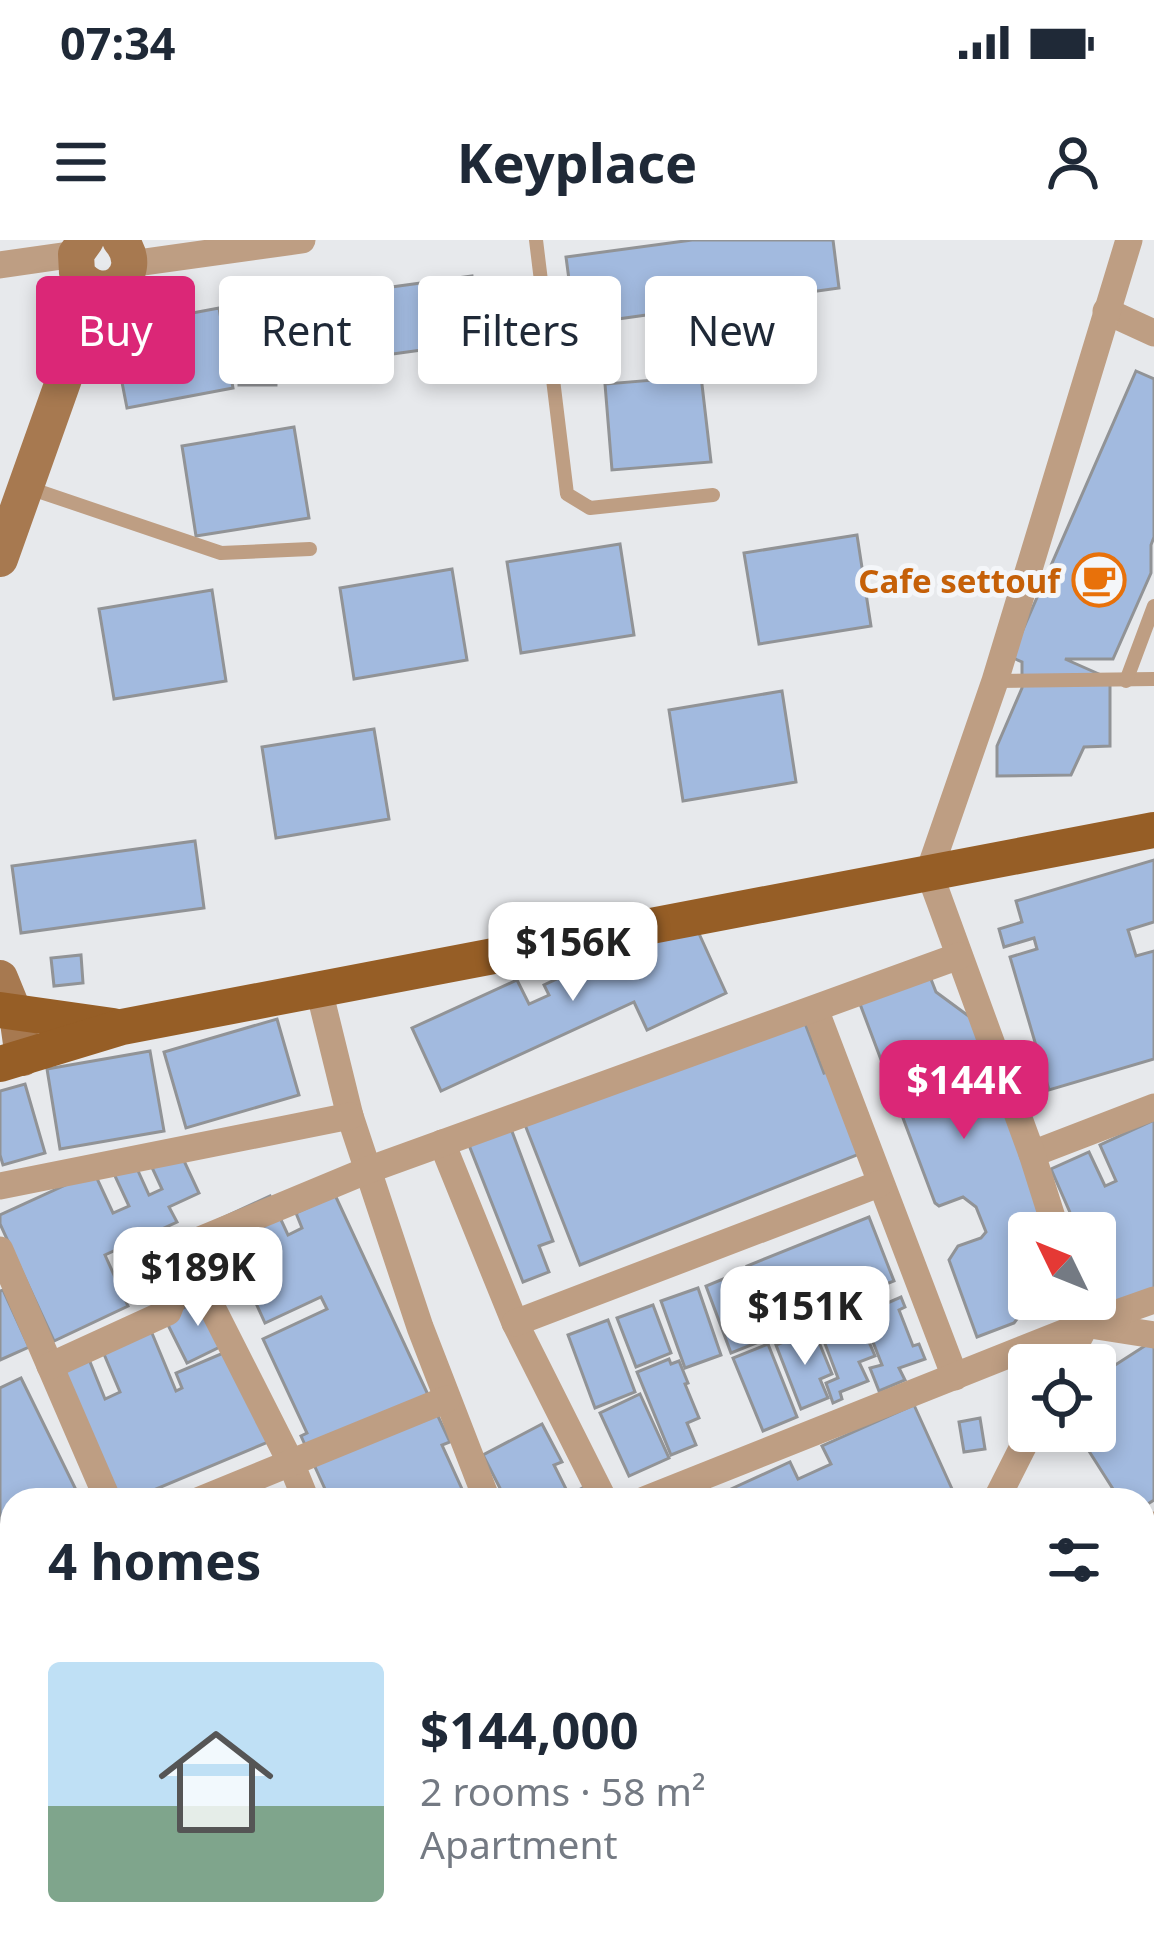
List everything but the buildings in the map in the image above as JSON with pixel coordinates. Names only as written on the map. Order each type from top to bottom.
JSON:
[{"type":"main road","points":[[0,559],[62,384]]},
{"type":"main road","points":[[11,1061],[122,1027],[1154,830]]},
{"type":"main road","points":[[5,1000],[122,1027]]},
{"type":"main road","points":[[5,1000],[21,1034],[11,1061]]},
{"type":"street","points":[[125,252],[302,240]]},
{"type":"street","points":[[1050,1212],[929,872],[995,681],[1130,240]]},
{"type":"street","points":[[0,265],[81,247]]},
{"type":"street","points":[[1106,311],[1154,333]]},
{"type":"street","points":[[50,1366],[169,1312],[195,1242],[368,1170],[959,956]]},
{"type":"street","points":[[319,990],[350,1116],[420,1328],[482,1488]]},
{"type":"street","points":[[815,1009],[955,1377]]},
{"type":"street","points":[[1032,1154],[1154,1107]]},
{"type":"street","points":[[0,1186],[350,1116]]},
{"type":"street","points":[[442,1143],[515,1323],[598,1488]]},
{"type":"street","points":[[515,1323],[879,1184]]},
{"type":"street","points":[[0,1250],[103,1488]]},
{"type":"street","points":[[188,1260],[301,1488]]},
{"type":"street","points":[[1116,1306],[1154,1300]]},
{"type":"street","points":[[674,1488],[955,1377],[1066,1320]]},
{"type":"street","points":[[1107,1320],[1154,1335]]},
{"type":"street","points":[[230,1488],[447,1399]]},
{"type":"street","points":[[1002,1488],[1020,1452]]},
{"type":"lane","points":[[536,240],[567,494],[590,508],[713,495]]},
{"type":"lane","points":[[25,487],[221,554],[310,549]]},
{"type":"lane","points":[[1126,681],[1154,606]]},
{"type":"lane","points":[[995,681],[1154,679]]},
{"type":"place","name":"Cafe settouf","points":[[1099,580]]}]
